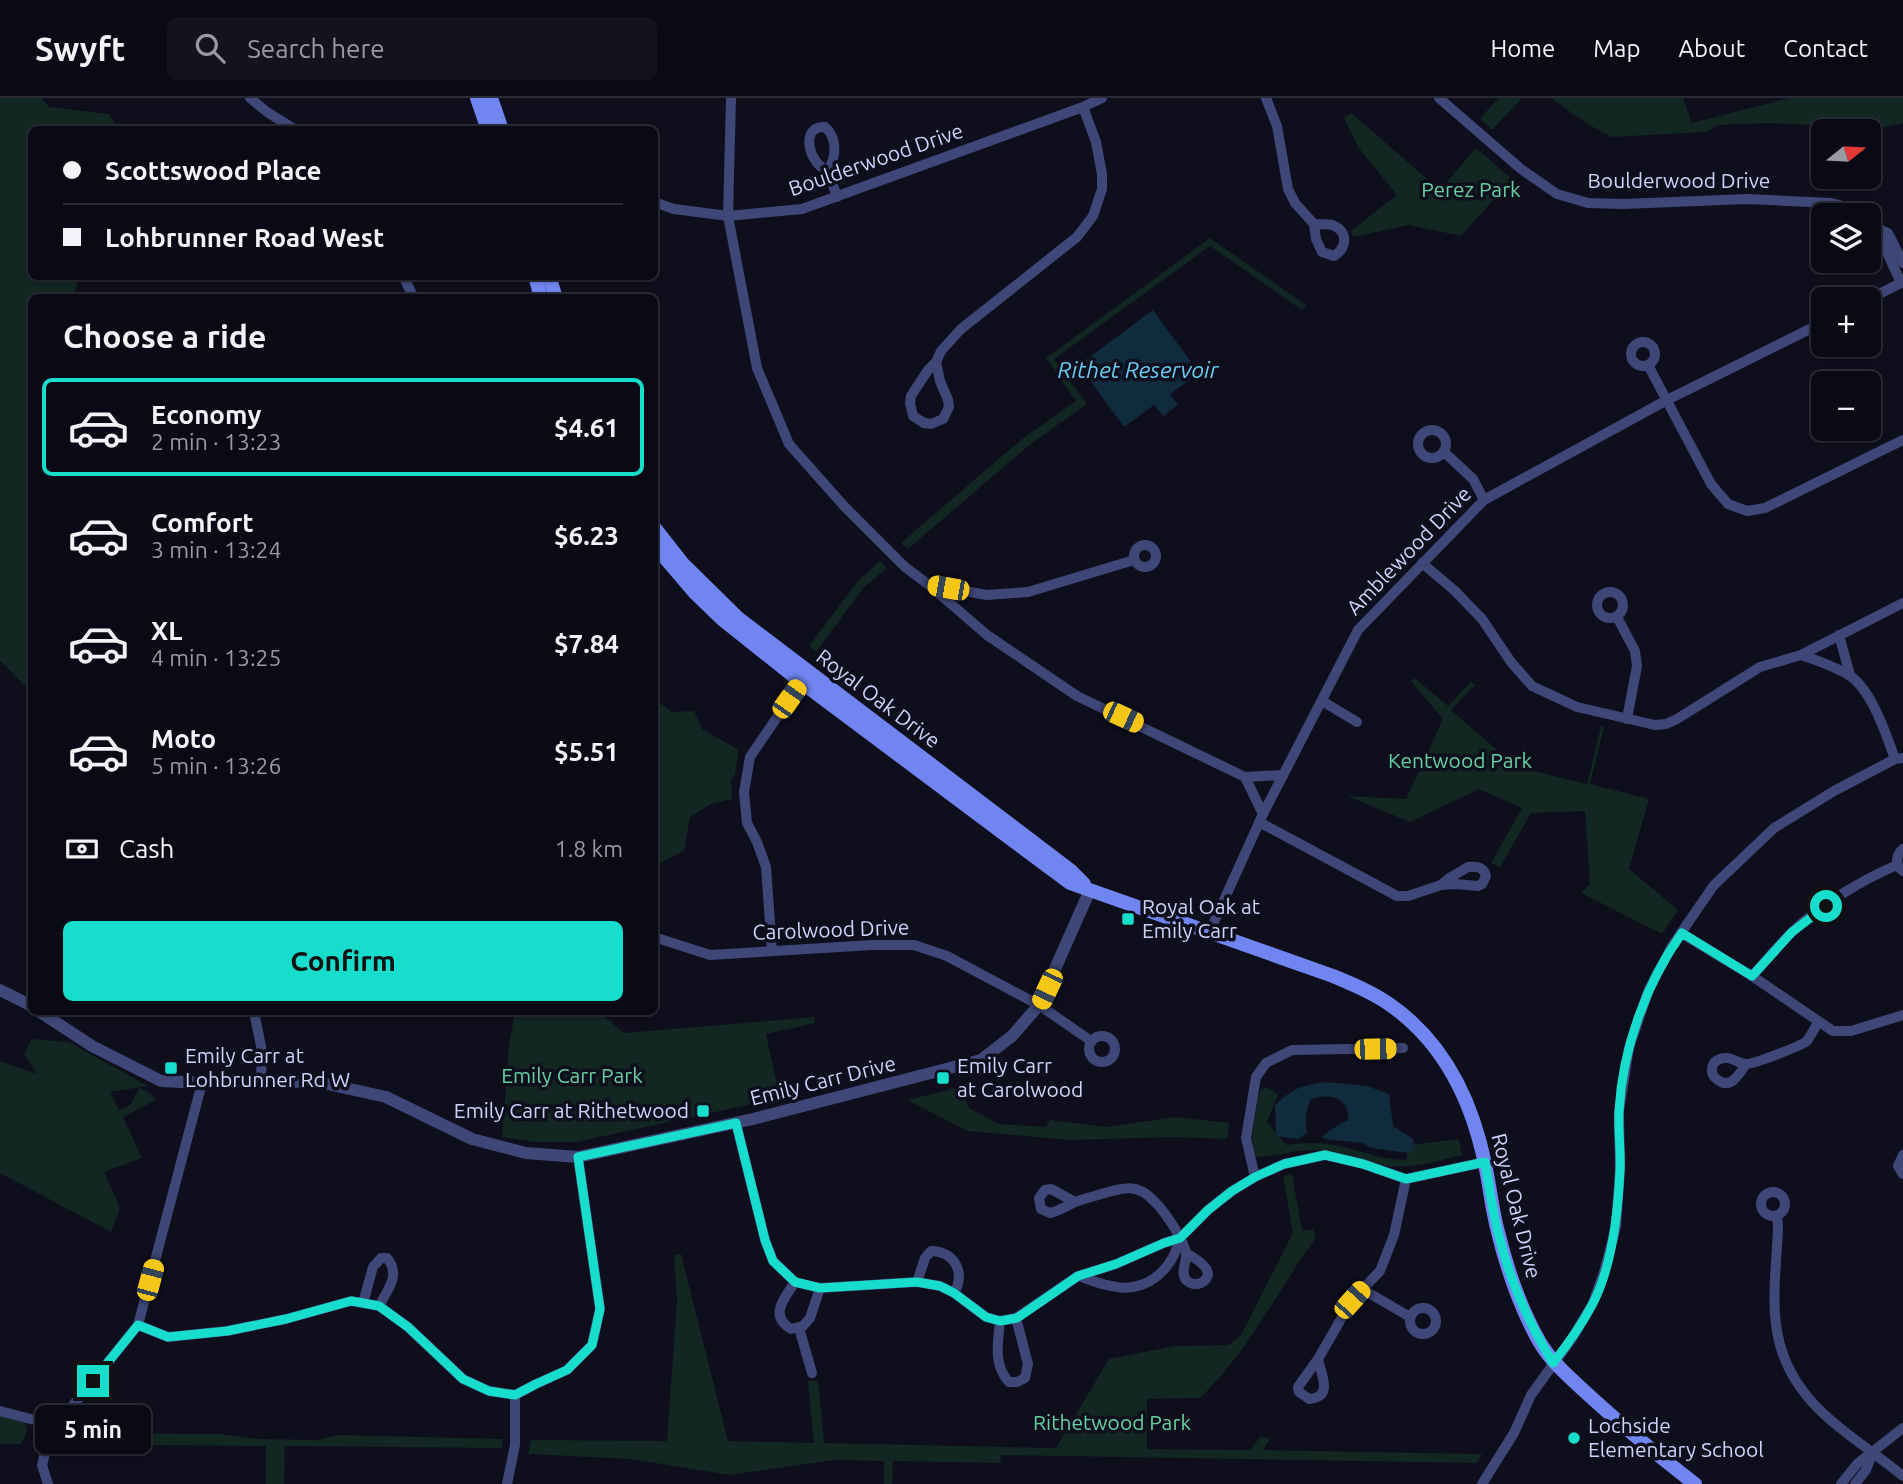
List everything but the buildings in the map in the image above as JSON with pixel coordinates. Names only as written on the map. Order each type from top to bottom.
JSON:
[{"type":"main road","points":[[477,98],[487,126]]},
{"type":"main road","points":[[491,98],[501,126]]},
{"type":"main road","name":"Royal Oak Drive","points":[[658,532],[683,564],[737,618],[804,677]]},
{"type":"main road","name":"Royal Oak Drive","points":[[658,550],[695,593],[722,619],[1070,870],[1090,890],[1363,988],[1419,1028],[1440,1053],[1457,1080],[1470,1110],[1485,1162],[1498,1232],[1518,1297],[1539,1340],[1553,1363],[1629,1432],[1695,1484]]},
{"type":"street","points":[[250,98],[290,126]]},
{"type":"street","points":[[732,98],[728,216],[757,369],[789,444],[853,516],[905,567],[987,635],[1077,696],[1245,777],[1283,775]]},
{"type":"street","name":"Boulderwood Drive","points":[[658,203],[674,209],[728,216],[802,209],[1102,98]]},
{"type":"street","points":[[1266,98],[1277,126],[1288,189],[1295,203],[1314,223]]},
{"type":"street","name":"Boulderwood Drive","points":[[1439,98],[1521,169],[1557,194],[1588,203],[1746,199],[1830,203]]},
{"type":"street","points":[[936,362],[949,407],[943,419],[924,424],[913,416],[911,396],[941,351],[961,329],[1077,237],[1093,216],[1102,189],[1102,174],[1096,142],[1083,107]]},
{"type":"street","points":[[828,170],[837,197]]},
{"type":"street","name":"Boulderwood Drive","points":[[1881,230],[1888,233],[1903,263]]},
{"type":"street","name":"Boulderwood Drive","points":[[1881,239],[1902,283]]},
{"type":"street","points":[[1881,293],[1902,283]]},
{"type":"street","name":"Amblewood Drive","points":[[1209,933],[1261,818],[1358,630],[1484,500],[1667,400],[1811,328]]},
{"type":"street","points":[[1648,365],[1711,484],[1728,504],[1746,511],[1765,508],[1903,440]]},
{"type":"street","points":[[1444,452],[1473,479],[1484,500]]},
{"type":"street","points":[[929,585],[987,595],[1028,592],[1134,560]]},
{"type":"street","points":[[1422,563],[1482,619],[1511,662],[1532,687],[1577,707],[1655,724],[1666,724],[1677,719],[1760,667],[1801,655],[1903,603]]},
{"type":"street","points":[[1617,617],[1635,651],[1637,666],[1627,719]]},
{"type":"street","points":[[1839,635],[1850,675]]},
{"type":"street","points":[[1482,1484],[1514,1433],[1531,1395],[1573,1337],[1593,1303],[1604,1272],[1616,1227],[1620,1169],[1619,1111],[1629,1048],[1649,989],[1672,946],[1714,885],[1774,828],[1834,791],[1899,758],[1868,695],[1850,675],[1801,655]]},
{"type":"street","points":[[772,951],[766,867],[747,823],[744,792],[750,757],[804,677]]},
{"type":"street","points":[[1322,701],[1357,722]]},
{"type":"street","points":[[1245,777],[1261,818],[1397,895],[1408,896],[1441,886]]},
{"type":"street","points":[[1752,976],[1792,932],[1814,914],[1860,884],[1900,868],[1897,857],[1903,849]]},
{"type":"street","name":"Emily Carr Drive","points":[[45,1015],[92,1046],[161,1081],[202,1083],[261,1080],[323,1083],[386,1097],[472,1139],[526,1153],[578,1157],[736,1123],[981,1060],[1012,1036],[1039,1005],[1090,890]]},
{"type":"street","points":[[1682,933],[1833,1031],[1851,1031],[1903,1015]]},
{"type":"street","name":"Carolwood Drive","points":[[658,938],[710,955],[914,945],[947,956],[1039,1005],[1091,1041]]},
{"type":"street","points":[[0,990],[28,1004]]},
{"type":"street","points":[[255,1015],[262,1051],[261,1080]]},
{"type":"street","points":[[1746,1064],[1805,1042],[1818,1022]]},
{"type":"street","points":[[1255,1177],[1246,1138],[1256,1077],[1266,1063],[1292,1050],[1403,1048]]},
{"type":"street","points":[[48,1484],[42,1465],[47,1445],[58,1426],[138,1325],[202,1083]]},
{"type":"street","points":[[736,1123],[765,1240],[773,1261],[795,1282],[820,1288],[917,1282],[940,1286],[986,1317],[1000,1321],[1017,1318],[1078,1276],[1180,1238],[1224,1197],[1255,1177],[1284,1164],[1325,1155],[1363,1164],[1406,1179],[1485,1162]]},
{"type":"street","points":[[1903,1155],[1898,1166],[1903,1174]]},
{"type":"street","points":[[138,1325],[168,1337],[227,1331],[286,1319],[351,1301],[363,1303],[379,1306],[408,1327],[463,1379],[489,1391],[515,1395],[567,1370],[592,1345],[600,1309],[578,1157]]},
{"type":"street","points":[[1318,1359],[1325,1385],[1320,1396],[1309,1399],[1299,1392],[1298,1387],[1318,1359],[1344,1313],[1380,1271],[1394,1235],[1406,1179]]},
{"type":"street","points":[[1075,1202],[1121,1188],[1144,1192],[1157,1204],[1180,1238],[1186,1253]]},
{"type":"street","points":[[1777,1216],[1779,1227],[1775,1323],[1784,1360],[1806,1397],[1834,1423],[1903,1476]]},
{"type":"street","points":[[1078,1276],[1099,1283],[1133,1287],[1163,1272],[1177,1253],[1180,1238]]},
{"type":"street","points":[[917,1282],[925,1258],[931,1251],[942,1251],[951,1257],[959,1271],[959,1284],[954,1293]]},
{"type":"street","points":[[363,1303],[373,1267],[380,1258],[387,1258],[393,1266],[394,1278],[379,1306]]},
{"type":"street","points":[[795,1282],[780,1306],[779,1313],[781,1320],[791,1329],[803,1326],[810,1318],[820,1288]]},
{"type":"street","points":[[1362,1289],[1410,1317]]},
{"type":"street","points":[[1000,1321],[998,1358],[1002,1374],[1009,1382],[1017,1382],[1024,1378],[1028,1364],[1017,1318]]},
{"type":"street","points":[[799,1328],[812,1373]]},
{"type":"street","points":[[507,1484],[515,1445],[515,1395]]},
{"type":"street","points":[[0,1411],[58,1426]]},
{"type":"street","points":[[1841,1484],[1857,1464],[1903,1428]]},
{"type":"street","points":[[1855,1484],[1866,1471],[1873,1452]]},
{"type":"green space","points":[[0,98],[42,98],[49,107],[109,114],[116,126],[28,126],[28,280],[78,280],[74,294],[28,294],[28,689],[0,660]]},
{"type":"green space","points":[[1499,98],[1522,98],[1492,130],[1480,118]]},
{"type":"green space","points":[[1551,98],[1683,98],[1692,123],[1790,98],[1903,98],[1903,123],[1881,128],[1881,119],[1811,119],[1811,125],[1718,125],[1706,132],[1612,137],[1587,124]]},
{"type":"green space","name":"Perez Park","points":[[1351,113],[1440,190],[1476,148],[1512,179],[1461,236],[1409,225],[1353,237],[1351,231],[1397,195],[1358,147],[1344,118]]},
{"type":"green space","points":[[1210,238],[1306,305],[1302,310],[1210,246],[1054,359],[1087,404],[1028,446],[908,549],[901,543],[1022,439],[1076,401],[1046,358]]},
{"type":"green space","points":[[880,561],[887,568],[864,587],[816,652],[809,646],[858,581]]},
{"type":"green space","name":"Kentwood Park","points":[[1415,678],[1448,706],[1471,682],[1475,685],[1451,710],[1517,767],[1587,784],[1601,726],[1604,727],[1590,784],[1649,799],[1629,869],[1678,910],[1662,934],[1581,893],[1590,884],[1585,811],[1531,813],[1500,867],[1491,863],[1522,808],[1479,789],[1410,822],[1347,796],[1406,799],[1443,719],[1411,681]]},
{"type":"green space","points":[[660,703],[672,712],[694,711],[702,729],[739,750],[735,775],[731,780],[732,799],[711,804],[690,817],[684,851],[658,864]]},
{"type":"green space","name":"Emily Carr Park","points":[[514,1015],[603,1015],[624,1033],[814,1017],[815,1023],[766,1034],[780,1098],[576,1142],[534,1142],[502,1137],[509,1047]]},
{"type":"green space","points":[[32,1039],[69,1042],[148,1086],[110,1092],[119,1110],[130,1105],[140,1088],[156,1100],[123,1117],[142,1158],[104,1172],[120,1208],[111,1232],[0,1173],[0,1061],[37,1074],[24,1054]]},
{"type":"green space","points":[[961,1087],[969,1108],[999,1124],[1046,1127],[1050,1120],[1107,1127],[1175,1117],[1229,1123],[1227,1139],[1175,1137],[1070,1140],[968,1131],[907,1100]]},
{"type":"green space","points":[[1266,1087],[1278,1094],[1267,1122],[1286,1145],[1324,1144],[1383,1158],[1406,1160],[1409,1145],[1459,1139],[1462,1155],[1399,1167],[1319,1150],[1259,1157],[1255,1155],[1252,1136],[1259,1093]]},
{"type":"green space","name":"Rithetwood Park","points":[[1292,1174],[1302,1231],[1314,1229],[1315,1239],[1247,1342],[1200,1398],[1147,1399],[1147,1449],[1250,1450],[1261,1436],[1270,1439],[1263,1450],[1482,1454],[1477,1463],[1001,1455],[1000,1463],[893,1461],[892,1484],[884,1484],[884,1461],[834,1460],[729,1475],[631,1459],[528,1454],[531,1440],[667,1441],[677,1301],[674,1255],[681,1254],[728,1441],[814,1443],[808,1381],[818,1381],[824,1443],[1056,1448],[1109,1359],[1175,1346],[1229,1345],[1241,1335],[1293,1233],[1283,1176]]},
{"type":"green space","points":[[0,1414],[23,1420],[26,1432],[20,1444],[0,1444]]},
{"type":"green space","points":[[61,1433],[219,1434],[257,1439],[316,1440],[339,1435],[503,1439],[502,1448],[285,1446],[284,1484],[266,1484],[266,1446],[53,1444]]},
{"type":"water","name":"Rithet Reservoir","points":[[1153,310],[1199,373],[1170,394],[1178,405],[1163,416],[1154,405],[1124,427],[1079,365]]},
{"type":"water","points":[[1326,1082],[1367,1086],[1389,1094],[1393,1126],[1413,1139],[1415,1148],[1408,1153],[1372,1148],[1362,1143],[1325,1139],[1322,1137],[1330,1130],[1348,1120],[1345,1106],[1331,1097],[1311,1099],[1306,1116],[1307,1133],[1298,1139],[1276,1136],[1275,1105],[1298,1088]]},
{"type":"place","name":"Royal Oak at Emily Carr","points":[[1128,919]]},
{"type":"place","name":"Emily Carr at Lohbrunner Rd W","points":[[171,1068]]},
{"type":"place","name":"Emily Carr at Carolwood","points":[[943,1078]]},
{"type":"place","name":"Emily Carr at Rithetwood","points":[[703,1111]]},
{"type":"place","name":"Lochside Elementary School","points":[[1574,1438]]},
{"type":"route","points":[[93,1381],[138,1325],[168,1337],[227,1331],[286,1319],[351,1301],[379,1306],[408,1327],[463,1379],[489,1391],[515,1395],[567,1370],[592,1345],[600,1309],[578,1157],[736,1123],[765,1240],[773,1261],[795,1282],[820,1288],[917,1282],[940,1286],[986,1317],[1000,1321],[1017,1318],[1078,1276],[1180,1238],[1232,1191],[1284,1164],[1325,1155],[1363,1164],[1406,1179],[1485,1162],[1498,1232],[1518,1297],[1553,1363],[1573,1337],[1593,1303],[1604,1272],[1616,1227],[1620,1169],[1619,1111],[1629,1048],[1649,989],[1672,946],[1682,933],[1752,976],[1792,932],[1826,906]]}]
